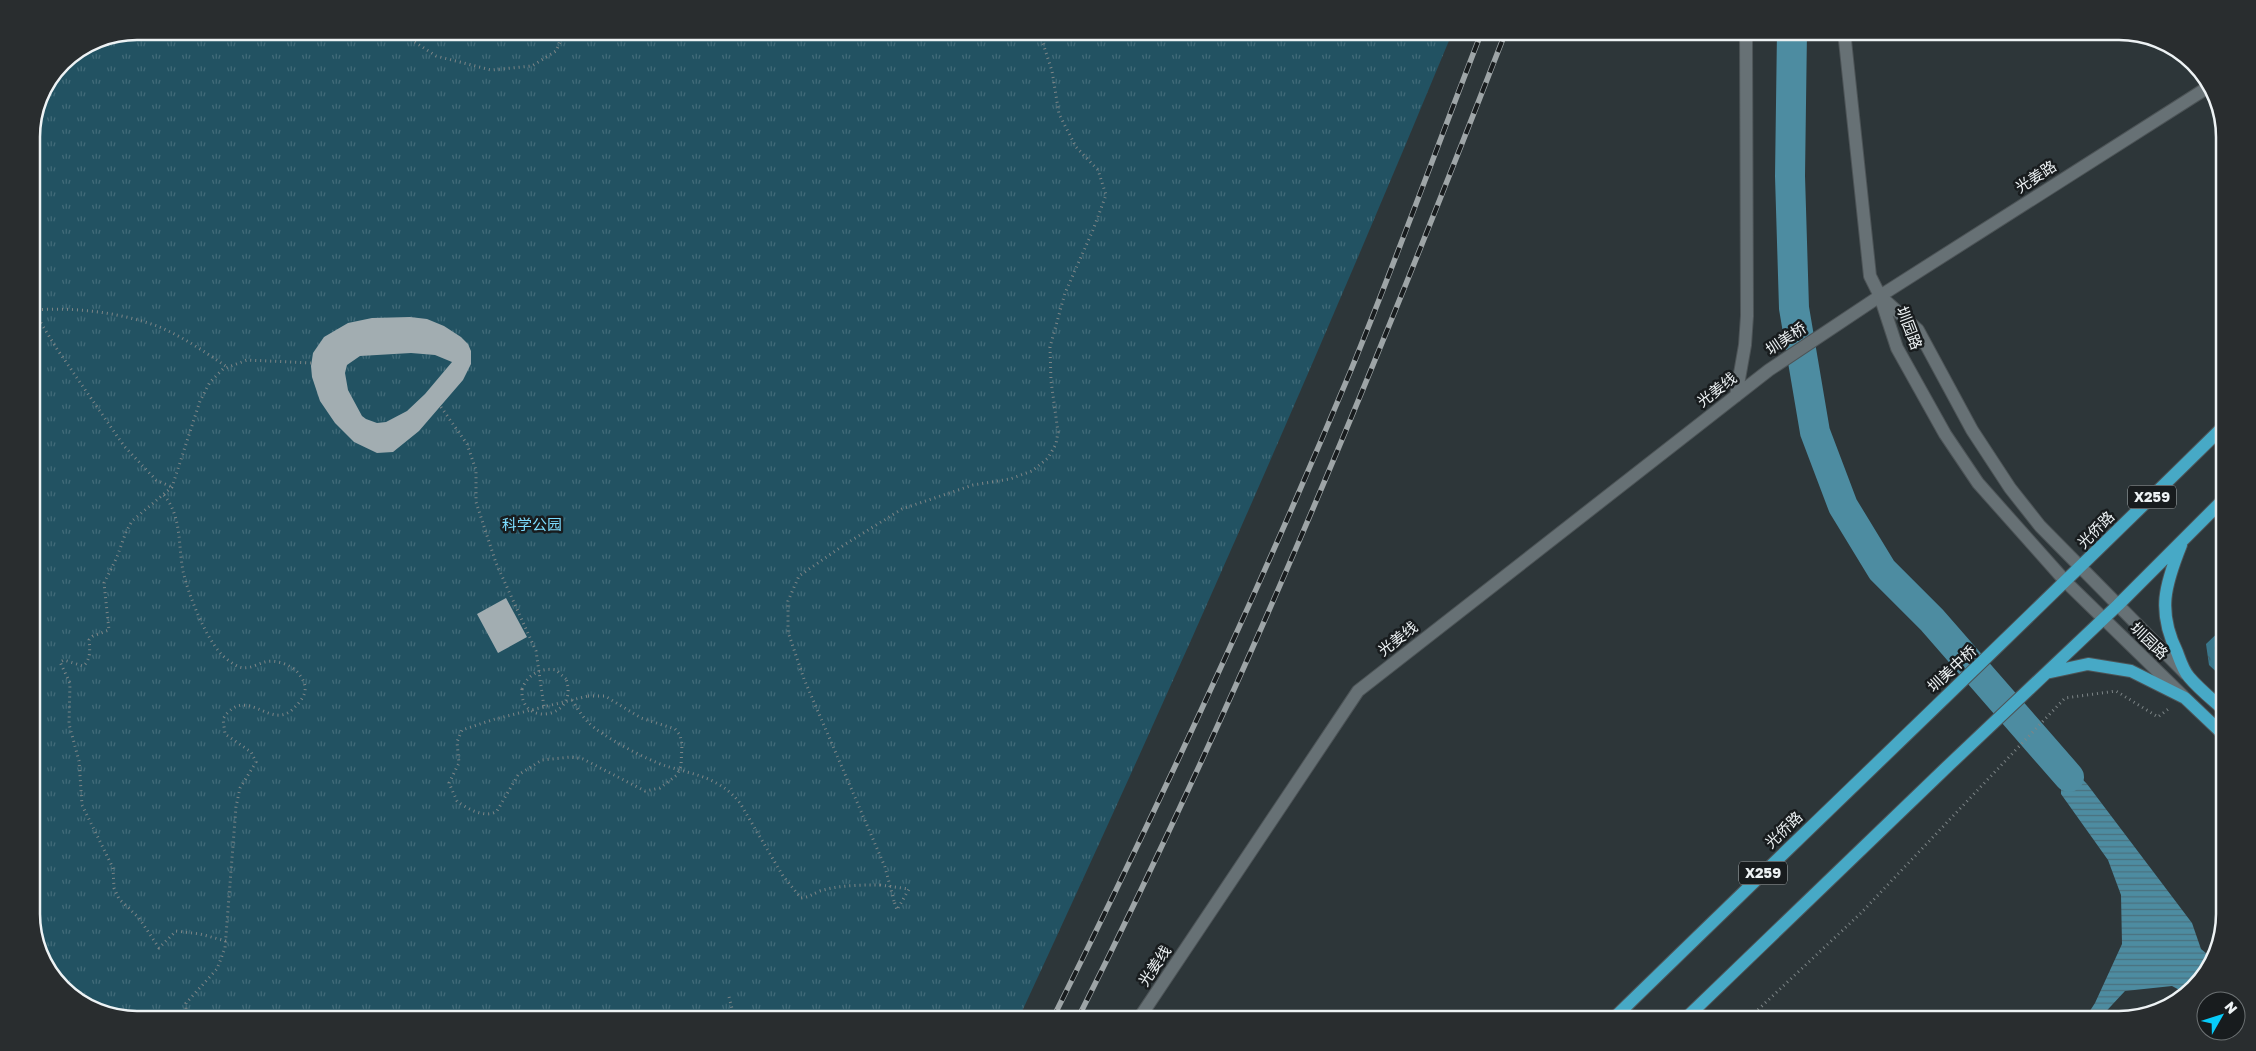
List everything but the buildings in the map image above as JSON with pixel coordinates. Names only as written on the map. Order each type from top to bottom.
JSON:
[{"type":"main road","name":"光侨路","points":[[2012,635],[2216,434]]},
{"type":"main road","points":[[1693,1011],[1950,764],[2118,606],[2216,507]]},
{"type":"main road","points":[[2184,538],[2169,576],[2164,599],[2165,621],[2172,642],[2188,676]]},
{"type":"main road","name":"圳美中桥","points":[[1914,726],[2012,635]]},
{"type":"main road","points":[[2046,674],[2088,664],[2115,667],[2131,672],[2185,698]]},
{"type":"main road","name":"圳园路","points":[[2188,676],[2216,702]]},
{"type":"main road","name":"圳园路","points":[[2185,698],[2216,727]]},
{"type":"main road","name":"光侨路","points":[[1621,1011],[1914,726]]},
{"type":"street","points":[[1736,396],[1745,345],[1747,316],[1746,40]]},
{"type":"street","points":[[1845,40],[1870,276],[1880,296]]},
{"type":"street","name":"光姜路","points":[[1880,296],[2204,90]]},
{"type":"street","name":"圳美桥","points":[[1769,370],[1880,296]]},
{"type":"street","name":"圳园路","points":[[1880,296],[1918,330],[1972,430],[2010,488],[2040,526],[2188,676]]},
{"type":"street","name":"圳园路","points":[[1880,296],[1897,348],[1945,434],[1978,483],[2066,582],[2185,698]]},
{"type":"street","name":"光姜线","points":[[1144,1011],[1358,691],[1769,370]]},
{"type":"path","points":[[412,40],[436,56],[491,70],[532,66],[556,51],[560,40]]},
{"type":"path","points":[[572,700],[589,724],[622,745],[665,766],[686,770],[713,781],[732,793],[740,803],[792,890],[801,898],[810,897],[820,891],[857,885],[880,885],[890,886],[909,889],[897,910],[894,901],[890,886],[884,866],[804,679],[788,632],[788,601],[798,576],[844,544],[902,509],[973,486],[1010,479],[1032,471],[1048,458],[1056,444],[1058,432],[1051,381],[1050,347],[1065,293],[1093,230],[1106,194],[1098,170],[1076,147],[1060,114],[1052,71],[1043,40]]},
{"type":"path","points":[[40,309],[59,308],[104,313],[157,326],[198,347],[227,367]]},
{"type":"path","points":[[40,322],[124,446],[156,480],[172,487]]},
{"type":"path","points":[[226,941],[200,934],[176,931],[159,948],[139,918],[119,899],[114,888],[113,868],[82,805],[79,761],[69,724],[70,683],[60,662],[64,660],[83,666],[90,651],[90,640],[93,636],[109,630],[104,583],[117,558],[132,521],[164,496],[172,487],[200,401],[210,382],[227,367],[247,360],[311,363]]},
{"type":"path","points":[[441,407],[467,444],[476,470],[476,502],[496,563],[536,652],[537,672],[544,707]]},
{"type":"path","points":[[164,496],[171,505],[176,517],[183,571],[190,593],[208,634],[221,653],[239,667],[254,666],[266,661],[282,663],[297,671],[304,680],[305,691],[300,701],[286,715],[277,716],[244,704],[234,706],[223,719],[225,734],[251,752],[256,762],[240,788],[236,808],[225,948],[217,969],[192,994],[186,1003],[185,1011]]},
{"type":"path","points":[[556,670],[566,679],[569,688],[567,698],[558,710],[550,715],[539,713],[523,703],[522,689],[529,677],[537,672],[556,670]]},
{"type":"path","points":[[1758,1011],[1861,913],[2065,698],[2116,691],[2158,717],[2185,698]]},
{"type":"path","points":[[588,696],[605,696],[634,714],[675,729],[680,735],[682,744],[681,766],[677,775],[660,788],[645,791],[589,762],[571,757],[558,758],[542,760],[518,775],[497,811],[492,814],[486,815],[457,801],[449,783],[459,763],[457,742],[462,730],[467,726],[544,707],[588,696]]},
{"type":"path","points":[[729,997],[733,1011]]},
{"type":"green space","name":"科学公园","points":[[131,40],[1449,40],[1241,528],[1022,1011],[137,1011],[112,1008],[100,1004],[78,991],[60,973],[47,951],[40,920],[40,131],[47,100],[56,83],[83,56],[106,45]]},
{"type":"green space","points":[[2216,635],[2216,672],[2209,665],[2206,644]]},
{"type":"shaded area","points":[[2047,743],[2087,784],[2192,923],[2201,949],[2207,954],[2196,973],[2179,990],[2172,986],[2125,991],[2106,1011],[2090,1011],[2122,944],[2121,895],[2108,860],[2061,794],[2061,782],[2036,753]]},
{"type":"waterway","points":[[1792,40],[1790,176],[1794,308],[1815,432],[1843,506],[1882,570],[1932,620],[2069,777]]},
{"type":"railway","points":[[1056,1011],[1131,859],[1281,534],[1368,328],[1479,40]]},
{"type":"railway","points":[[1081,1011],[1137,899],[1194,777],[1304,531],[1407,282],[1502,40]]}]
